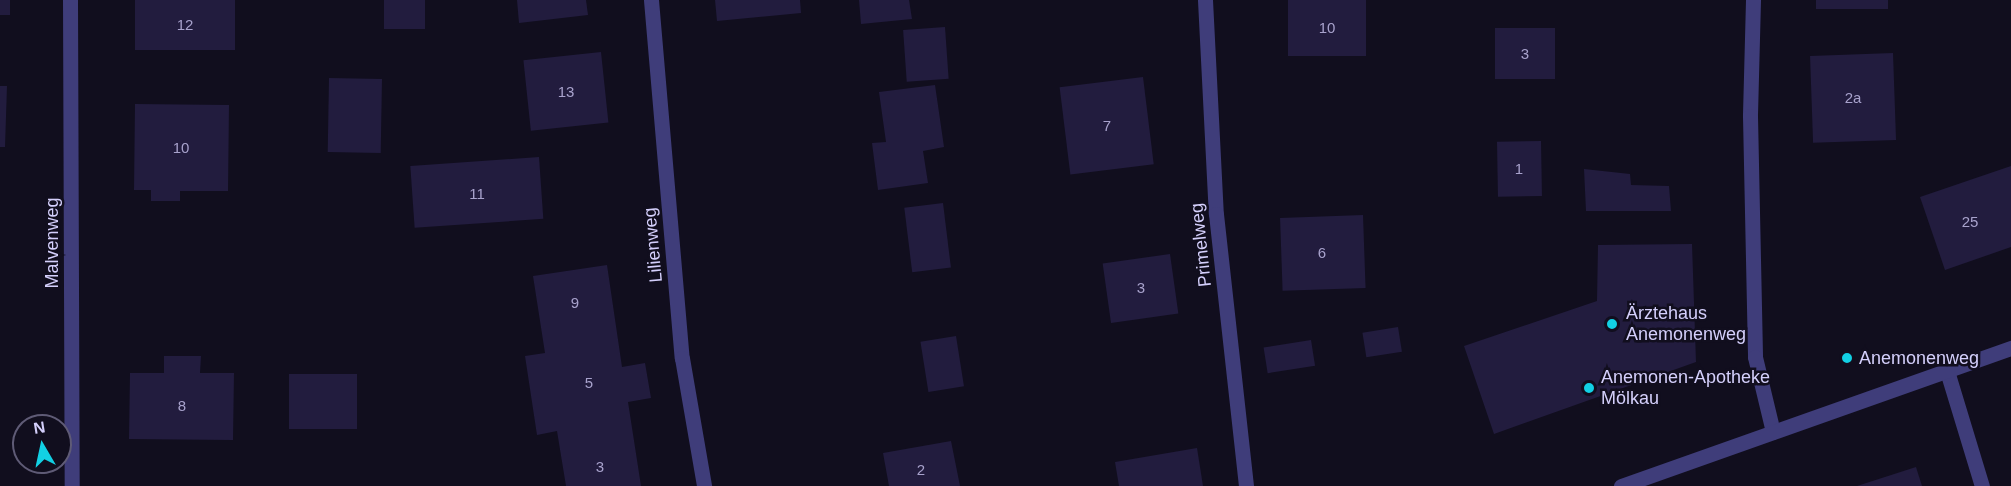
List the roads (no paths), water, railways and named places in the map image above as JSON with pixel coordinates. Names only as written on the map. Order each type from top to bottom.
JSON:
[{"type":"street","name":"Malvenweg","points":[[70,0],[72,486]]},
{"type":"street","name":"Lilienweg","points":[[651,0],[682,358],[704,486]]},
{"type":"street","name":"Primelweg","points":[[1205,0],[1216,214],[1246,486]]},
{"type":"street","points":[[1753,0],[1750,116],[1755,357],[1773,432]]},
{"type":"street","points":[[1621,486],[2011,348]]},
{"type":"street","points":[[1947,371],[1982,486]]},
{"type":"place","name":"Ärztehaus Anemonenweg","points":[[1612,324]]},
{"type":"place","name":"Anemonenweg","points":[[1847,358]]},
{"type":"place","name":"Anemonen-Apotheke Mölkau","points":[[1589,388]]}]
